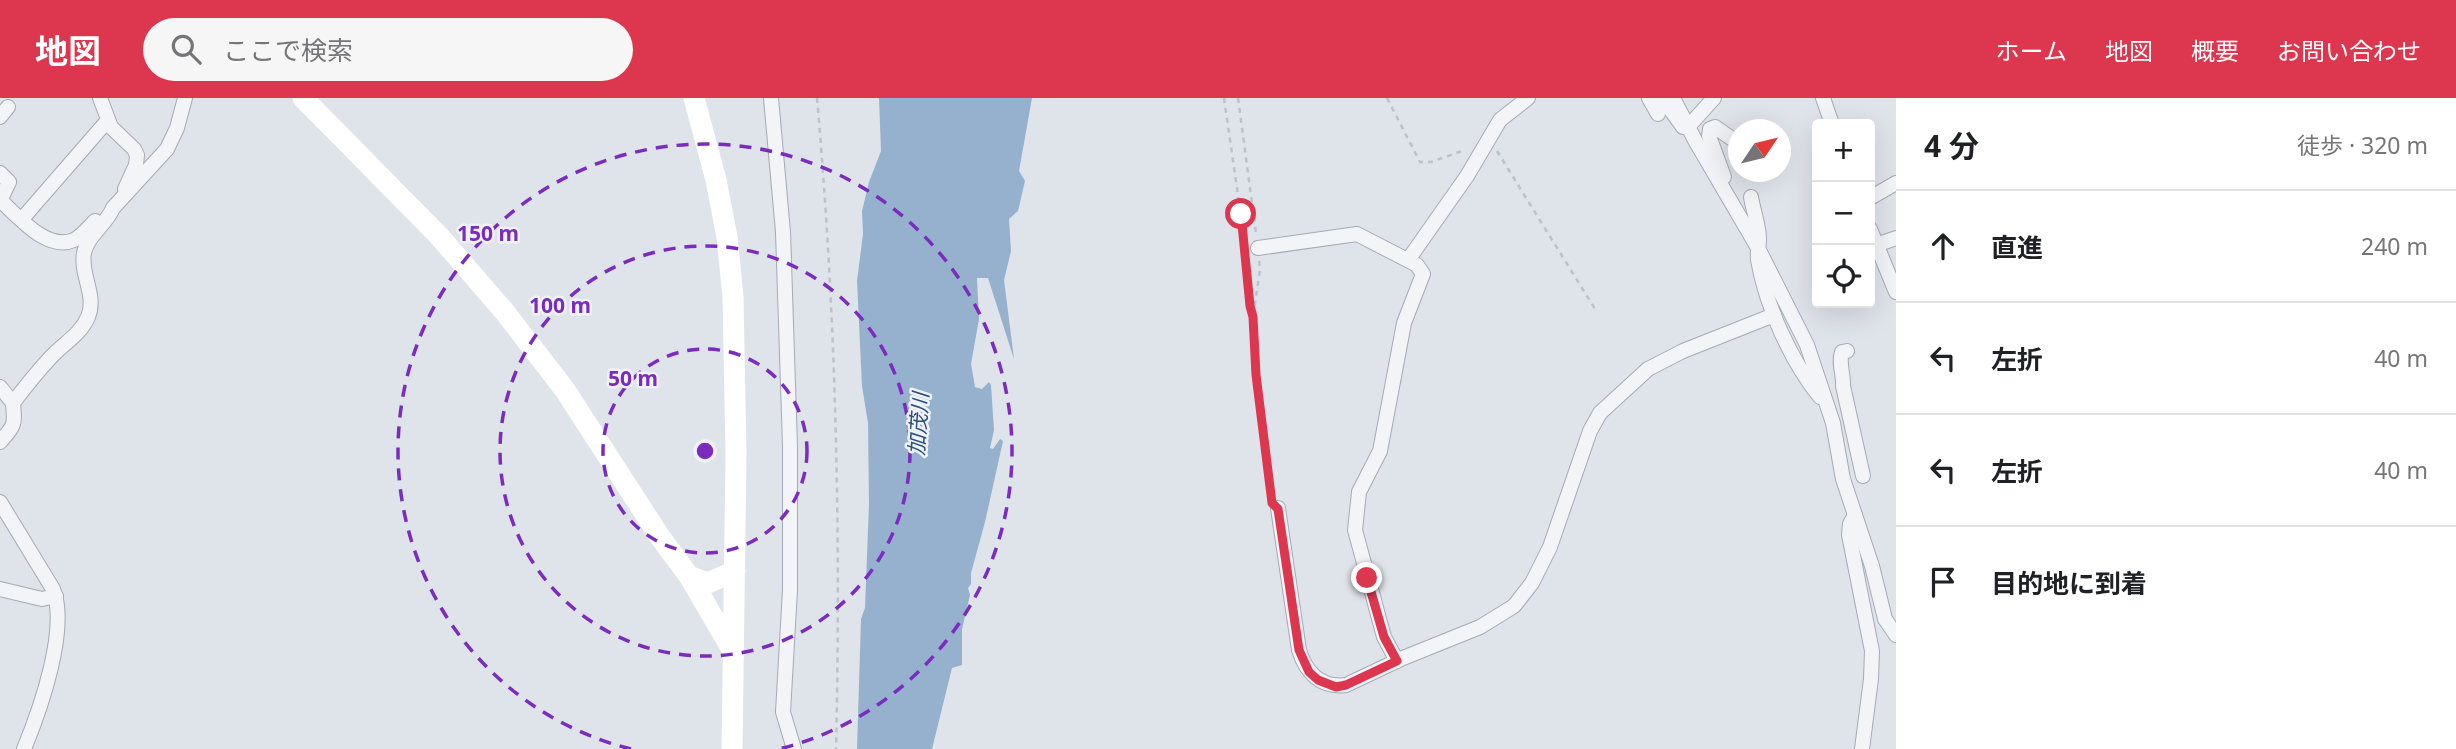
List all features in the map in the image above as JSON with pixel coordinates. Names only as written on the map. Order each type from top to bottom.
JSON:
[{"type":"street","points":[[100,98],[111,127],[137,155],[123,197]]},
{"type":"street","points":[[0,173],[9,182],[0,200],[42,236],[64,242],[74,240],[113,208],[167,149],[177,128],[185,98]]},
{"type":"street","points":[[303,98],[439,236],[504,310],[565,390],[673,557],[689,576],[734,653]]},
{"type":"street","points":[[694,98],[716,180],[727,237],[733,297],[736,455],[732,749]]},
{"type":"street","points":[[771,98],[783,232],[790,446],[790,590],[783,712],[793,749]]},
{"type":"street","points":[[1408,260],[1467,176],[1500,120],[1528,98]]},
{"type":"street","points":[[1649,98],[1658,114]]},
{"type":"street","points":[[1662,98],[1676,121],[1683,127],[1688,127]]},
{"type":"street","points":[[1673,98],[1781,289],[1807,345],[1827,406],[1846,488],[1872,566],[1885,619],[1896,635]]},
{"type":"street","points":[[1688,127],[1714,98]]},
{"type":"street","points":[[1824,98],[1830,119]]},
{"type":"street","points":[[22,219],[108,120]]},
{"type":"street","points":[[1723,189],[1725,180],[1709,136],[1710,129],[1715,127],[1728,137]]},
{"type":"street","points":[[1875,195],[1896,183]]},
{"type":"street","points":[[1751,197],[1759,239],[1758,258],[1774,314],[1812,387],[1827,406]]},
{"type":"street","points":[[13,403],[52,356],[82,328],[91,297],[84,267],[84,250],[109,218],[113,208]]},
{"type":"street","points":[[1258,247],[1357,234],[1417,265],[1423,274],[1404,323],[1380,451],[1359,492],[1355,530],[1357,547],[1381,628],[1397,661]]},
{"type":"street","points":[[1876,246],[1896,238]]},
{"type":"street","points":[[1875,243],[1895,288]]},
{"type":"street","points":[[1278,509],[1299,650],[1309,672],[1318,680],[1336,687],[1346,685],[1480,627],[1514,606],[1524,596],[1550,547],[1594,422],[1600,413],[1648,369],[1674,355],[1774,314]]},
{"type":"street","points":[[1847,351],[1842,352],[1840,357],[1844,375],[1843,386],[1863,476]]},
{"type":"street","points":[[0,387],[13,403],[16,419],[14,427],[0,442]]},
{"type":"street","points":[[1846,488],[1849,412]]},
{"type":"street","points":[[0,502],[58,603],[53,657],[39,710],[24,749]]},
{"type":"street","points":[[1855,515],[1850,524],[1849,535],[1872,651],[1862,749]]},
{"type":"street","points":[[689,576],[708,583],[735,570]]},
{"type":"street","points":[[0,589],[42,599],[56,596]]},
{"type":"path","points":[[817,98],[832,348],[838,636],[835,749]]},
{"type":"path","points":[[1224,98],[1253,317],[1263,441],[1272,503],[1278,509]]},
{"type":"path","points":[[1238,98],[1260,269],[1253,317]]},
{"type":"path","points":[[1387,98],[1420,162],[1431,162],[1486,142],[1493,144],[1595,310]]},
{"type":"water","name":"加茂川","points":[[879,98],[1032,98],[1019,171],[1025,181],[1018,211],[1009,219],[1011,251],[1004,280],[1014,359],[988,278],[977,278],[979,319],[971,364],[975,387],[982,389],[989,382],[991,385],[994,430],[990,448],[993,449],[1000,439],[1003,441],[968,588],[970,595],[962,629],[962,665],[952,668],[932,749],[857,749],[861,619],[865,608],[869,504],[868,423],[862,386],[857,281],[863,234],[862,211],[881,151]]},
{"type":"route","points":[[1241,214],[1263,441],[1272,503],[1278,509],[1299,650],[1309,672],[1318,680],[1336,687],[1397,661],[1384,637],[1367,578]]}]
